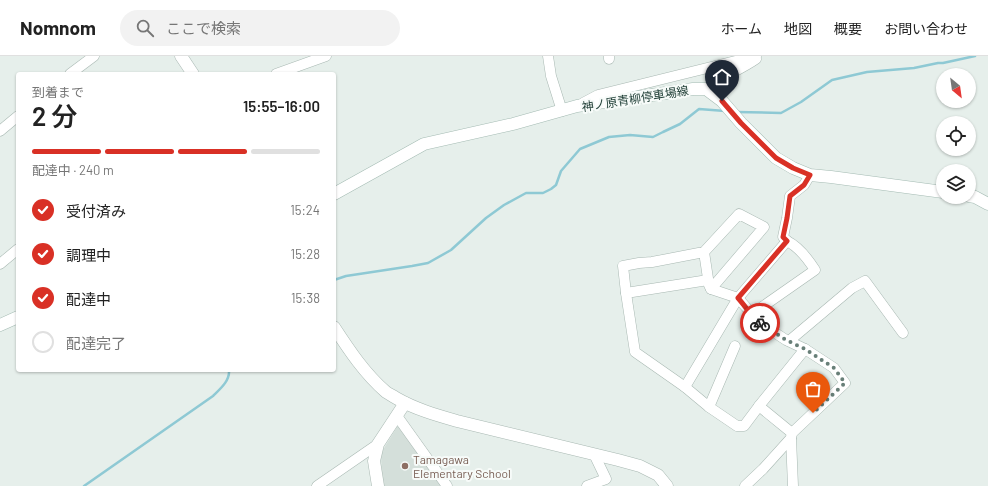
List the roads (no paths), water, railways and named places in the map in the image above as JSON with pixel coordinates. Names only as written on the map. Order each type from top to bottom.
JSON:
[{"type":"main road","points":[[181,56],[192,72]]},
{"type":"main road","name":"神ノ原青柳停車場線","points":[[336,193],[424,144],[514,124],[577,106],[693,89],[706,89],[722,101],[735,117],[776,158],[793,168],[810,175],[936,191]]},
{"type":"main road","points":[[976,198],[988,204]]},
{"type":"main road","points":[[0,325],[16,318]]},
{"type":"main road","points":[[336,330],[368,374],[387,392],[406,403],[430,414],[640,466],[658,475],[667,486]]},
{"type":"main road","points":[[378,486],[374,461],[378,444],[406,403]]},
{"type":"street","points":[[73,72],[94,56]]},
{"type":"street","points":[[282,72],[326,56]]},
{"type":"street","points":[[548,56],[562,111]]},
{"type":"street","points":[[577,106],[598,95],[756,56]]},
{"type":"street","points":[[706,89],[714,82],[746,66],[759,56]]},
{"type":"street","points":[[0,131],[16,118]]},
{"type":"street","points":[[752,314],[815,270],[812,264],[794,245],[783,237],[790,196],[804,185],[810,175]]},
{"type":"street","points":[[710,284],[764,226],[739,214],[704,252],[623,266],[635,352],[709,407],[738,426],[744,426],[805,349]]},
{"type":"street","points":[[684,387],[738,298],[787,241]]},
{"type":"street","points":[[0,264],[16,251]]},
{"type":"street","points":[[704,252],[710,284]]},
{"type":"street","points":[[789,341],[852,288],[865,281],[903,333]]},
{"type":"street","points":[[626,293],[710,284],[738,298],[752,314],[754,319],[834,368],[845,383],[791,435],[763,469],[745,486]]},
{"type":"street","points":[[709,407],[735,346]]},
{"type":"street","points":[[759,406],[791,435],[793,486]]},
{"type":"street","points":[[397,416],[447,486]]},
{"type":"street","points":[[317,486],[378,444]]},
{"type":"street","points":[[587,486],[606,479],[594,454]]},
{"type":"waterway","points":[[736,112],[781,113],[801,102],[832,80],[867,72],[914,68],[975,56]]},
{"type":"waterway","points":[[336,279],[346,276],[428,263],[451,250],[486,218],[504,205],[526,193],[543,193],[551,189],[556,185],[561,171],[580,149],[609,137],[630,135],[653,137],[680,124],[699,109],[725,111]]},
{"type":"waterway","points":[[84,486],[213,396],[226,381],[229,372]]},
{"type":"place","name":"Tamagawa Elementary School","points":[[405,466]]}]
